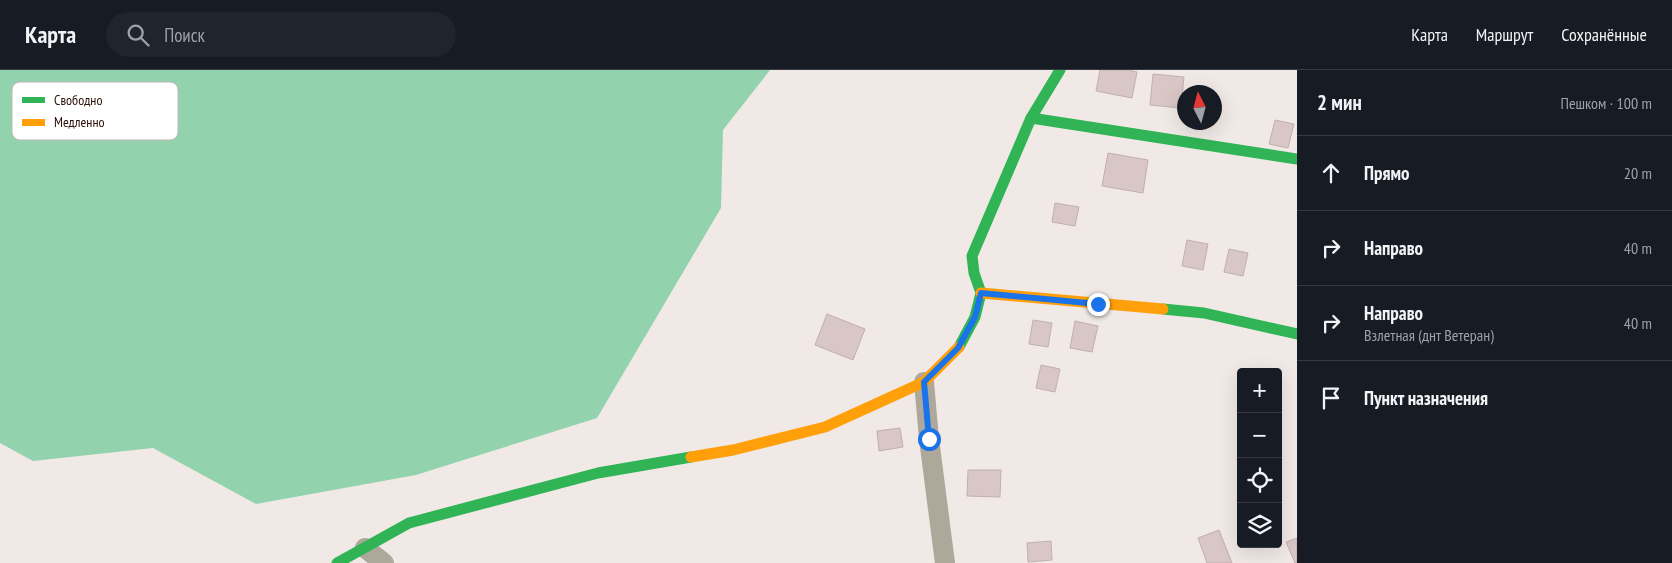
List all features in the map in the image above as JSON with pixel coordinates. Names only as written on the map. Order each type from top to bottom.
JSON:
[{"type":"street","points":[[336,563],[409,523],[598,473],[733,450],[825,428],[924,382],[958,348],[975,317],[981,293],[974,273],[972,256],[1031,118],[1060,70]]},
{"type":"street","points":[[1031,118],[1297,159]]},
{"type":"street","points":[[981,293],[1204,313],[1297,334]]},
{"type":"street","points":[[924,382],[929,439],[945,563]]},
{"type":"street","points":[[365,548],[384,563]]},
{"type":"shaded area","points":[[0,70],[770,70],[723,130],[721,208],[597,418],[416,475],[256,504],[153,448],[33,461],[0,443]]},
{"type":"building","points":[[1100,70],[1129,70],[1137,72],[1132,98],[1096,91]]},
{"type":"building","points":[[1153,74],[1184,77],[1183,85],[1177,85],[1177,108],[1150,105]]},
{"type":"building","points":[[1275,120],[1294,124],[1288,148],[1269,144]]},
{"type":"building","points":[[1108,153],[1148,160],[1143,193],[1102,186]]},
{"type":"building","points":[[1055,203],[1079,207],[1075,226],[1052,222]]},
{"type":"building","points":[[1187,240],[1208,244],[1203,270],[1182,266]]},
{"type":"building","points":[[1229,249],[1248,253],[1243,276],[1224,272]]},
{"type":"building","points":[[827,314],[865,329],[853,360],[815,345]]},
{"type":"building","points":[[1033,320],[1052,323],[1048,347],[1029,344]]},
{"type":"building","points":[[1075,321],[1098,326],[1092,352],[1070,348]]},
{"type":"building","points":[[1041,365],[1060,369],[1055,392],[1036,388]]},
{"type":"building","points":[[900,428],[903,447],[879,451],[877,431]]},
{"type":"building","points":[[968,470],[1001,470],[1000,497],[967,496]]},
{"type":"building","points":[[1219,530],[1232,563],[1207,563],[1198,538]]},
{"type":"building","points":[[1297,538],[1297,563],[1295,563],[1286,542]]},
{"type":"building","points":[[1051,541],[1052,560],[1028,562],[1027,543]]},
{"type":"traffic: fast","points":[[959,347],[975,317],[981,293],[974,273],[972,256],[1031,118],[1060,70]]},
{"type":"traffic: fast","points":[[1031,118],[1297,159]]},
{"type":"traffic: fast","points":[[1163,309],[1204,313],[1297,334]]},
{"type":"traffic: fast","points":[[337,563],[409,523],[598,473],[691,457]]},
{"type":"traffic: slow","points":[[981,293],[1163,309]]},
{"type":"traffic: slow","points":[[691,457],[733,450],[825,427],[924,382],[959,347]]},
{"type":"route","points":[[929,439],[924,382],[958,348],[975,317],[981,293],[1098,304]]}]
